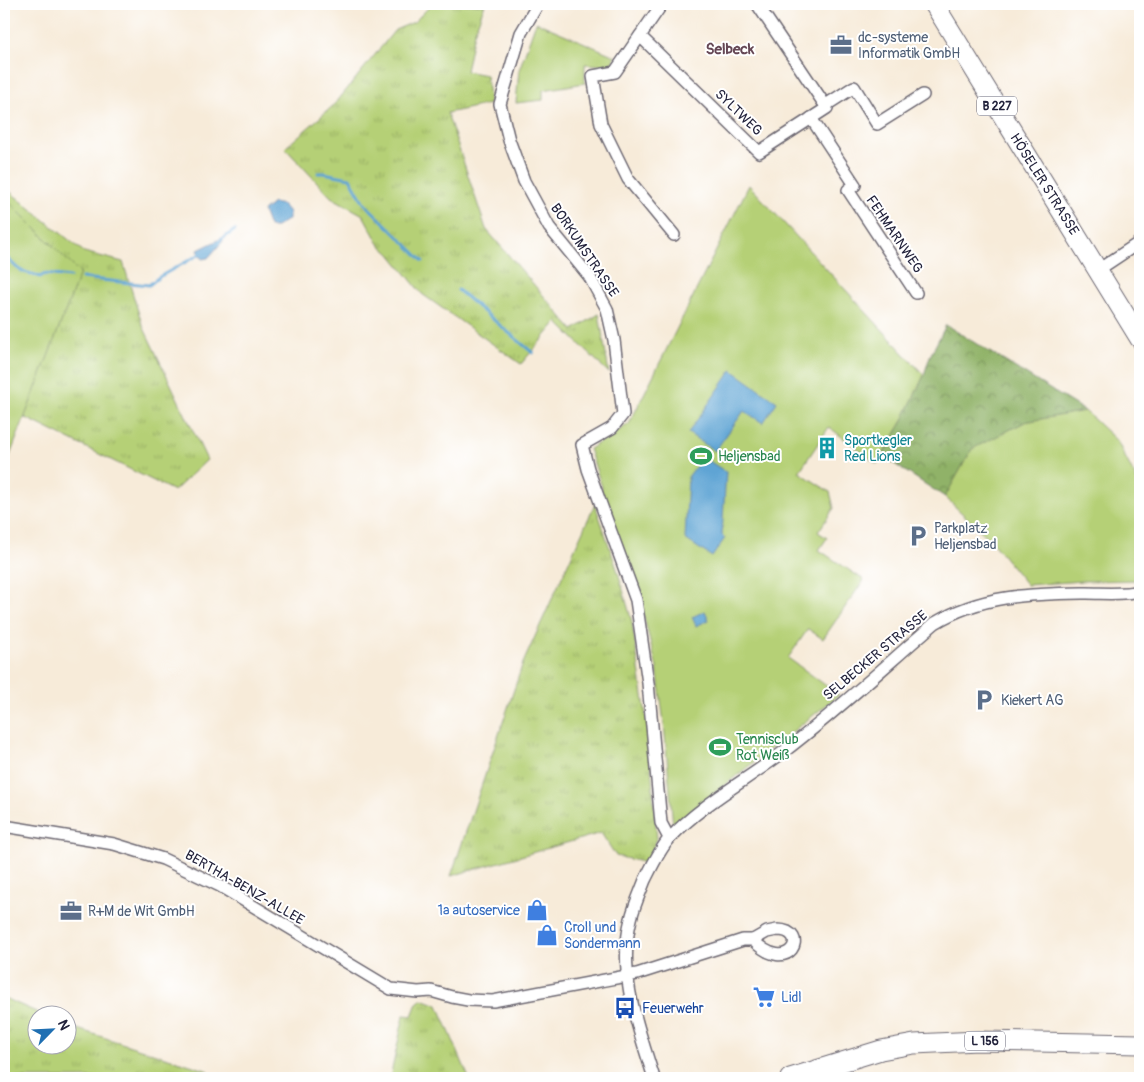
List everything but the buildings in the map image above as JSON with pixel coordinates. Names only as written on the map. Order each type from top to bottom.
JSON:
[{"type":"main road","name":"HÖSELER STRASSE","points":[[934,4],[1140,339]]},
{"type":"main road","name":"L 156","points":[[790,1078],[881,1050],[914,1044],[978,1041],[1140,1044]]},
{"type":"street","name":"BORKUMSTRASSE","points":[[538,4],[521,34],[500,104],[509,140],[524,181],[549,227],[589,276],[607,309],[614,340],[623,414],[612,428],[582,444],[588,469],[636,600],[648,683],[661,823],[669,838]]},
{"type":"street","points":[[662,4],[615,72],[593,76],[601,124],[628,179],[674,235]]},
{"type":"street","points":[[757,4],[827,106]]},
{"type":"street","name":"SYLTWEG","points":[[640,36],[759,152],[854,87],[877,124],[922,95]]},
{"type":"street","name":"FEHMARNWEG","points":[[810,118],[855,185],[848,190],[916,293]]},
{"type":"street","points":[[1098,270],[1140,242]]},
{"type":"street","name":"SELBECKER STRASSE","points":[[654,1078],[635,1018],[628,976],[627,950],[630,920],[638,897],[649,872],[669,838],[697,814],[782,753],[934,623],[949,614],[987,601],[1017,596],[1140,591]]},
{"type":"street","name":"BERTHA-BENZ-ALLEE","points":[[4,826],[114,844],[163,859],[220,886],[385,987],[401,990],[432,991],[468,1000],[493,1001],[628,976],[743,940],[753,940]]},
{"type":"green space","points":[[432,4],[485,4],[474,33],[466,71],[486,75],[490,104],[447,113],[486,229],[573,330],[599,314],[609,373],[557,322],[521,364],[422,294],[390,254],[379,244],[363,215],[331,197],[285,148],[335,104],[395,30],[414,22]]},
{"type":"green space","points":[[536,22],[615,56],[611,66],[585,64],[585,83],[543,90],[543,100],[516,103],[519,70]]},
{"type":"green space","name":"Heljensbad","points":[[749,185],[924,375],[901,424],[877,464],[829,427],[799,472],[830,492],[834,508],[818,532],[827,538],[819,550],[864,580],[823,639],[808,629],[788,658],[839,695],[673,826],[657,668],[637,591],[600,497],[602,487],[589,449],[629,424]]},
{"type":"green space","points":[[4,187],[84,252],[123,262],[142,324],[207,460],[174,491],[22,416],[4,277]]},
{"type":"green space","points":[[4,197],[80,273],[4,471]]},
{"type":"green space","points":[[946,325],[1085,411],[1025,422],[972,449],[945,497],[882,456],[901,424],[924,375],[930,356]]},
{"type":"green space","points":[[1085,411],[1117,441],[1140,486],[1140,580],[1082,581],[1027,585],[990,540],[945,497],[972,449],[1025,422]]},
{"type":"green space","points":[[595,504],[618,572],[632,622],[648,729],[657,839],[646,863],[616,856],[601,833],[451,876],[523,663]]},
{"type":"green space","points":[[4,998],[28,1008],[28,1054],[78,1054],[78,1029],[209,1071],[208,1078],[4,1078]]},
{"type":"green space","points":[[422,999],[438,1005],[469,1078],[390,1078],[404,1015],[412,1016],[417,1003]]},
{"type":"water","points":[[273,203],[283,205],[289,212],[289,219],[276,227],[269,227],[263,211]]},
{"type":"water","points":[[222,238],[223,241],[208,258],[202,259],[198,250]]},
{"type":"water","points":[[732,370],[777,402],[763,423],[744,411],[715,451],[688,433]]},
{"type":"water","points":[[703,457],[726,472],[722,535],[725,538],[712,557],[685,539],[688,477]]},
{"type":"water","points":[[705,611],[709,620],[696,626],[692,617]]},
{"type":"waterway","points":[[318,173],[350,178],[364,203],[423,261]]},
{"type":"waterway","points":[[219,241],[235,230]]},
{"type":"waterway","points":[[82,278],[149,285],[159,277],[202,253]]},
{"type":"waterway","points":[[4,256],[18,268],[40,277],[45,274],[70,277]]},
{"type":"waterway","points":[[458,290],[533,353]]},
{"type":"place","name":"dc-systeme Informatik GmbH","points":[[841,45]]},
{"type":"place","name":"Sportkegler Red Lions","points":[[827,448]]},
{"type":"place","name":"Heljensbad","points":[[701,456]]},
{"type":"place","name":"Parkplatz Heljensbad","points":[[918,536]]},
{"type":"place","name":"Kiekert AG","points":[[984,700]]},
{"type":"place","name":"Tennisclub Rot Weiß","points":[[720,747]]},
{"type":"place","name":"1a autoservice","points":[[537,910]]},
{"type":"place","name":"R+M de Wit GmbH","points":[[71,911]]},
{"type":"place","name":"Croll und Sondermann","points":[[547,935]]},
{"type":"place","name":"Lidl","points":[[764,997]]},
{"type":"place","name":"Feuerwehr","points":[[625,1008]]},
{"type":"district","name":"Selbeck","points":[[730,49]]}]
